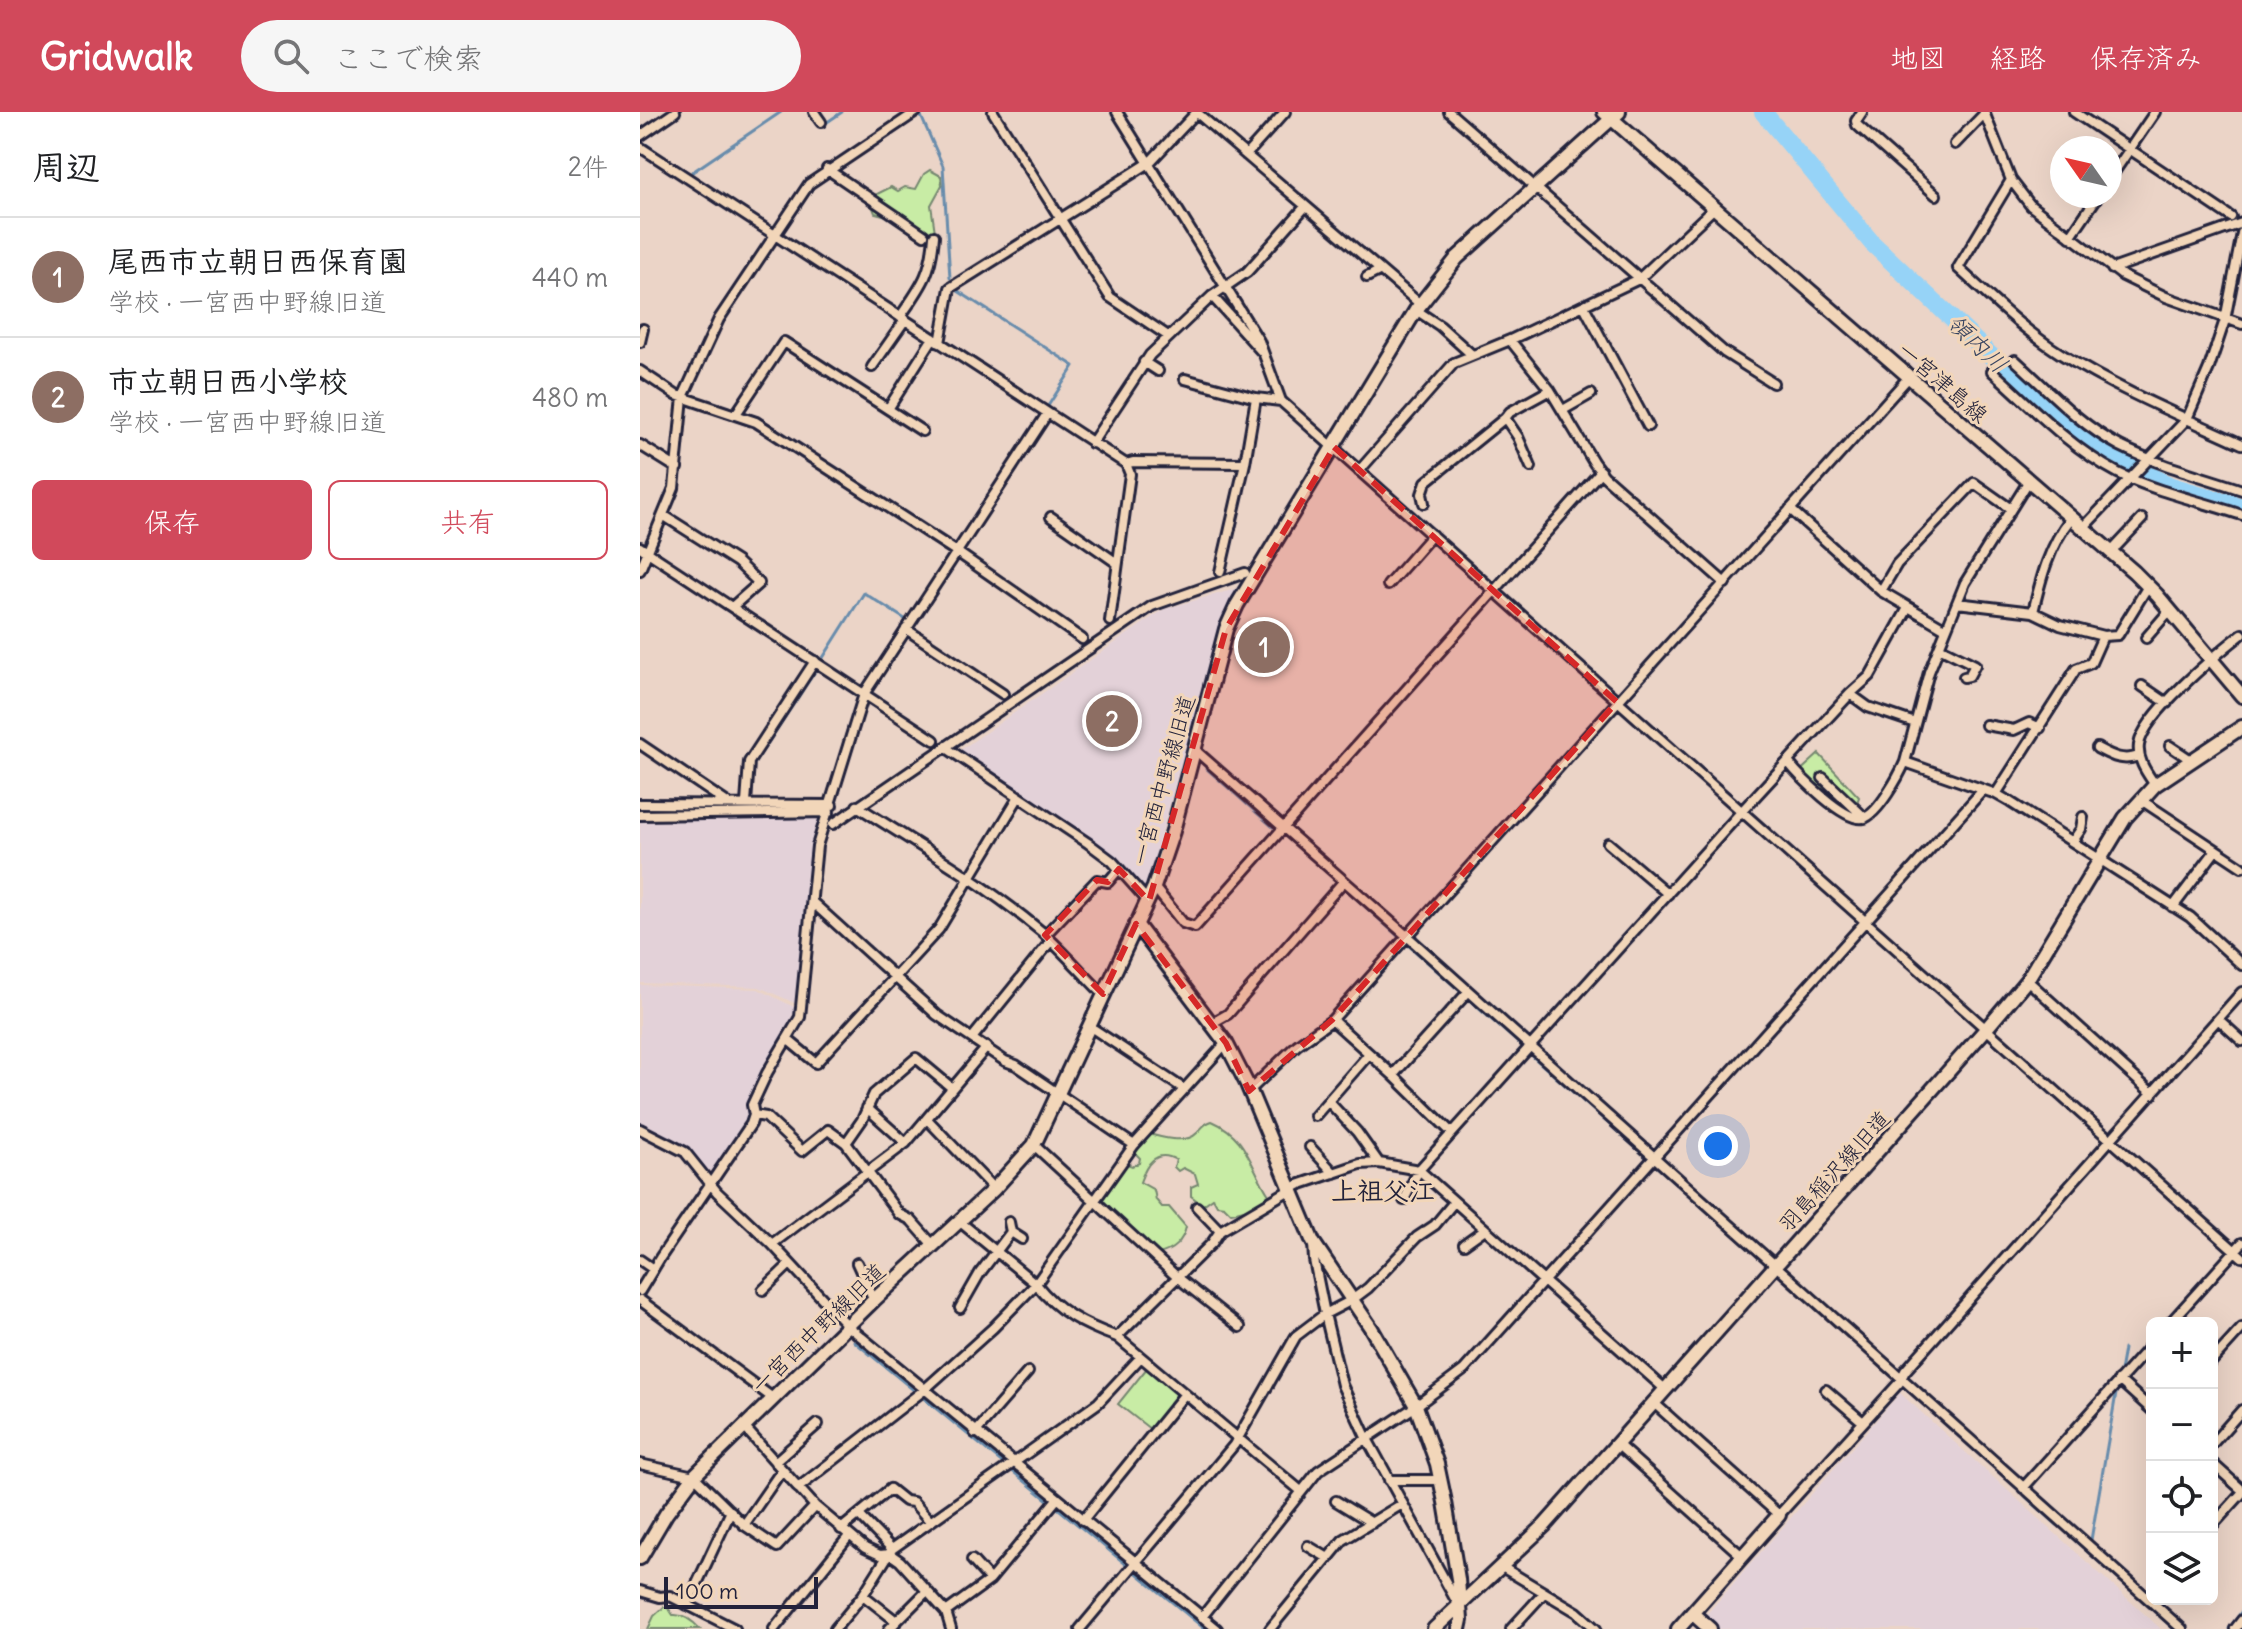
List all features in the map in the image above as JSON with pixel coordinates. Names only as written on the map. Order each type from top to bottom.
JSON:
[{"type":"street","points":[[640,136],[675,112]]},
{"type":"street","points":[[814,112],[821,122]]},
{"type":"street","points":[[993,112],[1110,297],[1168,336]]},
{"type":"street","points":[[1117,112],[1267,356],[1281,401],[2238,1254]]},
{"type":"street","points":[[888,409],[936,340],[950,288],[1149,163],[1196,112],[1471,354]]},
{"type":"street","points":[[1246,155],[1285,112]]},
{"type":"street","points":[[1449,112],[1724,352],[1773,383]]},
{"type":"street","points":[[1862,112],[1857,125],[1936,195]]},
{"type":"street","points":[[2074,112],[2231,217]]},
{"type":"street","points":[[2122,161],[2155,112]]},
{"type":"street","points":[[640,570],[644,550],[674,488],[683,397],[713,330],[809,184],[914,113]]},
{"type":"street","points":[[1955,144],[1984,113],[2011,180],[2031,206],[2112,269],[2166,297],[2242,324]]},
{"type":"street","name":"一宮西中野線旧道","points":[[640,1558],[666,1514],[694,1476],[874,1300],[994,1189],[1034,1145],[1154,887],[1173,831],[1226,629],[1237,605],[1418,307],[1457,258],[1612,114]]},
{"type":"street","name":"一宮津島線","points":[[1612,114],[1713,209],[2148,586],[2242,696]]},
{"type":"street","points":[[640,147],[1126,464],[1130,474],[1110,621]]},
{"type":"street","points":[[827,169],[929,236],[932,263],[926,280],[872,367]]},
{"type":"street","points":[[2011,180],[1958,268],[2022,326],[2060,354],[2105,380],[2242,444]]},
{"type":"street","points":[[1092,443],[1144,362],[1212,296],[1247,272],[1305,207]]},
{"type":"street","points":[[2070,237],[2090,208]]},
{"type":"street","points":[[1359,471],[1454,363],[1639,279],[1713,209]]},
{"type":"street","points":[[2112,269],[2242,223]]},
{"type":"street","points":[[2083,528],[2187,419],[2225,320],[2242,233]]},
{"type":"street","points":[[1367,277],[1379,271]]},
{"type":"street","points":[[1212,296],[1255,347],[1267,356]]},
{"type":"street","points":[[1584,306],[1648,426]]},
{"type":"street","points":[[640,342],[643,329]]},
{"type":"street","points":[[1510,340],[1550,390],[1601,471],[1725,583]]},
{"type":"street","points":[[736,414],[784,342],[922,431]]},
{"type":"street","points":[[2015,360],[2090,426],[2117,445],[2148,460],[2242,490]]},
{"type":"street","points":[[1144,362],[1158,371]]},
{"type":"street","points":[[640,371],[683,397],[756,422],[957,552],[1082,639]]},
{"type":"street","points":[[1992,371],[2073,443],[2131,478],[2242,515]]},
{"type":"street","points":[[1249,1091],[1297,1045],[1332,1020],[1908,378]]},
{"type":"street","points":[[1185,379],[1256,398],[1281,401]]},
{"type":"street","points":[[1424,503],[1422,494],[1426,482],[1510,412],[1550,390]]},
{"type":"street","points":[[1563,410],[1591,394]]},
{"type":"street","points":[[1220,572],[1256,398]]},
{"type":"street","points":[[640,1291],[751,1124],[754,1115],[752,1105],[801,1013],[817,846],[864,694],[1047,414]]},
{"type":"street","points":[[1505,418],[1518,437],[1531,467]]},
{"type":"street","points":[[640,445],[677,468]]},
{"type":"street","points":[[1126,464],[1245,463]]},
{"type":"street","points":[[1154,887],[1183,923],[1195,927],[1601,471]]},
{"type":"street","points":[[1788,762],[1813,789],[1857,818],[1865,818],[1872,813],[1899,776],[1905,762],[1929,672],[1965,583],[2028,482]]},
{"type":"street","points":[[1881,591],[1897,564],[1974,483],[2011,509]]},
{"type":"street","points":[[1790,509],[1881,591],[1946,629]]},
{"type":"street","points":[[663,515],[737,562],[759,583],[732,607]]},
{"type":"street","points":[[1051,517],[1117,563]]},
{"type":"street","points":[[2033,612],[2041,575],[2057,535],[2071,518]]},
{"type":"street","points":[[2111,552],[2142,519]]},
{"type":"street","points":[[1388,585],[1432,535]]},
{"type":"street","points":[[644,550],[934,740]]},
{"type":"street","points":[[833,824],[1152,606],[1245,573]]},
{"type":"street","points":[[1957,603],[2033,612],[2060,625],[2103,636],[2118,635],[2148,586]]},
{"type":"street","points":[[1404,1200],[1419,1170],[1742,811],[1870,676],[1908,608]]},
{"type":"street","points":[[2146,638],[2170,610]]},
{"type":"street","points":[[906,629],[1003,694]]},
{"type":"street","points":[[2155,785],[2139,756],[2139,741],[2167,703],[2211,659],[2242,634]]},
{"type":"street","points":[[1996,794],[2076,669],[2091,663],[2103,636]]},
{"type":"street","points":[[1939,647],[1975,665],[1969,676],[1964,677]]},
{"type":"street","points":[[746,803],[749,762],[815,661]]},
{"type":"street","points":[[2142,686],[2167,703]]},
{"type":"street","points":[[1850,694],[1868,707],[1915,723]]},
{"type":"street","points":[[1986,725],[2014,730],[2029,723],[2040,728]]},
{"type":"street","name":"羽島稲沢線旧道","points":[[1434,1629],[1544,1526],[1986,1029],[2027,980],[2100,857],[2125,818],[2141,800],[2155,785],[2242,727]]},
{"type":"street","points":[[640,744],[731,804]]},
{"type":"street","points":[[945,747],[1088,843],[1119,869],[1147,900]]},
{"type":"street","points":[[2097,748],[2117,759],[2129,760],[2139,756]]},
{"type":"street","points":[[1195,750],[2023,1488],[2146,1593]]},
{"type":"street","points":[[2172,752],[2191,760]]},
{"type":"street","points":[[1905,762],[1996,794],[2100,857],[2190,917],[2242,965]]},
{"type":"street","points":[[1823,778],[1865,818]]},
{"type":"street","points":[[1202,1617],[1318,1471],[1464,1370],[1983,790]]},
{"type":"street","points":[[787,1039],[816,1063],[939,929],[1018,798]]},
{"type":"street","points":[[2141,800],[2242,867]]},
{"type":"street","points":[[640,804],[746,803],[830,809]]},
{"type":"street","points":[[857,806],[970,877],[1048,939],[1103,994]]},
{"type":"street","points":[[640,815],[830,809]]},
{"type":"street","points":[[2073,841],[2081,829],[2083,817]]},
{"type":"street","points":[[1608,843],[1668,894]]},
{"type":"street","points":[[2173,907],[2216,850]]},
{"type":"street","points":[[973,1037],[1097,880],[1108,882],[1119,869]]},
{"type":"street","points":[[1212,1023],[1228,1014],[1343,882]]},
{"type":"street","points":[[812,902],[937,1015],[1134,1145]]},
{"type":"street","points":[[1136,924],[1226,1043],[1293,1189],[1313,1242],[1416,1406],[1441,1480],[1458,1579],[1459,1629]]},
{"type":"street","points":[[2027,980],[2153,1094]]},
{"type":"street","points":[[1393,1075],[1468,992]]},
{"type":"street","points":[[1678,1629],[2242,992]]},
{"type":"street","points":[[2218,1019],[2242,1041]]},
{"type":"street","points":[[1332,1020],[1452,1133]]},
{"type":"street","points":[[1089,1026],[1184,1089]]},
{"type":"street","points":[[798,1488],[924,1390],[1036,1284],[1134,1145],[1226,1043]]},
{"type":"street","points":[[772,1244],[906,1143],[987,1047]]},
{"type":"street","points":[[1315,1116],[1369,1054]]},
{"type":"street","points":[[846,1143],[862,1120],[874,1094],[916,1058],[952,1088]]},
{"type":"street","points":[[1328,1101],[1357,1132],[1379,1163]]},
{"type":"street","points":[[867,1108],[906,1143]]},
{"type":"street","points":[[754,1115],[766,1117],[802,1151],[828,1130],[846,1143],[899,1214],[911,1220],[933,1245]]},
{"type":"street","points":[[927,1119],[994,1189]]},
{"type":"street","points":[[640,1129],[685,1152],[711,1184],[848,1326],[1217,1629]]},
{"type":"street","points":[[1034,1145],[1177,1277],[1240,1327]]},
{"type":"street","points":[[1310,1147],[1334,1173]]},
{"type":"street","points":[[1117,1337],[1220,1231],[1298,1185],[1360,1164],[1379,1163],[1419,1170],[1666,1390]]},
{"type":"street","points":[[1080,1629],[1237,1438],[1296,1336],[1325,1314],[1352,1300],[1417,1237],[1435,1225],[1454,1202]]},
{"type":"street","points":[[1197,1207],[1220,1231]]},
{"type":"street","points":[[959,1221],[998,1251],[1065,1313],[1087,1326],[1117,1337],[1301,1491]]},
{"type":"street","points":[[960,1308],[980,1273],[1011,1232],[1009,1222]]},
{"type":"street","points":[[1464,1244],[1485,1229]]},
{"type":"street","points":[[1011,1232],[1022,1239]]},
{"type":"street","points":[[1313,1242],[1314,1260],[1342,1385],[1366,1437],[1459,1606]]},
{"type":"street","points":[[2176,1317],[2238,1254],[2242,1243]]},
{"type":"street","points":[[640,1260],[653,1269]]},
{"type":"street","points":[[857,1263],[874,1300]]},
{"type":"street","points":[[763,1290],[790,1264]]},
{"type":"street","points":[[640,1300],[774,1399]]},
{"type":"street","points":[[2218,1354],[2242,1328]]},
{"type":"street","points":[[2023,1488],[2146,1351]]},
{"type":"street","points":[[835,1629],[863,1595],[891,1552],[1098,1403],[1140,1358]]},
{"type":"street","points":[[975,1433],[1028,1372]]},
{"type":"street","points":[[2119,1380],[2146,1405]]},
{"type":"street","points":[[1826,1390],[1863,1422]]},
{"type":"street","points":[[1083,1520],[1184,1395]]},
{"type":"street","points":[[1654,1403],[1779,1515]]},
{"type":"street","points":[[2218,1437],[2242,1410]]},
{"type":"street","points":[[775,1462],[818,1424]]},
{"type":"street","points":[[745,1428],[815,1506],[849,1536],[880,1555],[891,1552]]},
{"type":"street","points":[[1617,1444],[1742,1556]]},
{"type":"street","points":[[640,1464],[694,1476],[744,1525],[777,1547],[815,1506]]},
{"type":"street","points":[[2218,1469],[2242,1492],[2218,1519]]},
{"type":"street","points":[[744,1525],[782,1470]]},
{"type":"street","points":[[1389,1480],[1441,1480]]},
{"type":"street","points":[[841,1529],[890,1489],[905,1501],[913,1502],[930,1521]]},
{"type":"street","points":[[946,1612],[990,1580],[1057,1499]]},
{"type":"street","points":[[1336,1501],[1372,1523]]},
{"type":"street","points":[[1270,1629],[1343,1540],[1402,1504]]},
{"type":"street","points":[[687,1605],[731,1511]]},
{"type":"street","points":[[859,1515],[946,1612],[951,1629]]},
{"type":"street","points":[[774,1629],[849,1536]]},
{"type":"street","points":[[1308,1546],[1328,1558]]},
{"type":"street","points":[[972,1560],[990,1580]]},
{"type":"street","points":[[1502,1567],[1577,1612],[1596,1629]]},
{"type":"street","points":[[640,1591],[660,1597],[670,1596],[735,1629]]},
{"type":"street","points":[[889,1629],[927,1591]]},
{"type":"street","points":[[1511,1629],[1543,1594]]},
{"type":"street","points":[[863,1595],[896,1621]]},
{"type":"street","points":[[2159,1605],[2182,1629]]},
{"type":"street","points":[[1692,1613],[1710,1629]]},
{"type":"street","points":[[2235,1629],[2242,1620]]},
{"type":"highlighted area","points":[[1334,447],[1617,702],[1332,1020],[1249,1091],[1226,1043],[1136,924],[1103,994],[1045,935],[1097,880],[1108,882],[1119,869],[1149,901],[1226,629]]},
{"type":"shaded area","points":[[1242,587],[1220,626],[1147,886],[1140,886],[1115,856],[960,754],[959,751],[1164,609]]},
{"type":"shaded area","points":[[821,817],[812,847],[797,1004],[759,987],[640,983],[640,819]]},
{"type":"shaded area","points":[[640,985],[758,989],[796,1008],[749,1106],[751,1115],[715,1171],[708,1171],[685,1146],[640,1124]]},
{"type":"shaded area","points":[[1900,1393],[2161,1629],[1719,1629],[1705,1616]]},
{"type":"green space","points":[[930,170],[941,176],[942,185],[931,205],[935,232],[928,240],[899,213],[887,216],[875,213],[871,203],[875,195],[891,187],[898,191],[905,187],[916,189],[924,174]]},
{"type":"green space","points":[[1819,754],[1859,797],[1855,808],[1840,808],[1797,774]]},
{"type":"green space","points":[[1212,1121],[1224,1127],[1240,1143],[1269,1195],[1257,1206],[1231,1213],[1224,1206],[1217,1205],[1213,1198],[1203,1205],[1191,1196],[1191,1187],[1198,1184],[1195,1174],[1183,1168],[1178,1171],[1174,1167],[1176,1160],[1157,1157],[1149,1164],[1140,1182],[1154,1190],[1156,1200],[1162,1207],[1169,1207],[1186,1227],[1176,1245],[1158,1254],[1116,1217],[1099,1194],[1122,1162],[1132,1166],[1139,1163],[1140,1158],[1134,1147],[1146,1133],[1186,1139]]},
{"type":"green space","points":[[1147,1368],[1182,1396],[1150,1429],[1118,1404]]},
{"type":"green space","points":[[664,1607],[700,1629],[648,1629],[654,1616]]},
{"type":"waterway","points":[[688,175],[781,112]]},
{"type":"waterway","points":[[819,125],[842,112]]},
{"type":"waterway","name":"領内川","points":[[1763,112],[1872,243],[2067,428],[2121,461],[2171,486],[2242,507]]},
{"type":"waterway","points":[[921,116],[943,166],[950,278]]},
{"type":"waterway","points":[[646,144],[669,161]]},
{"type":"waterway","points":[[958,291],[1074,366],[1046,409]]},
{"type":"waterway","points":[[821,661],[864,593],[908,621]]},
{"type":"waterway","points":[[752,767],[816,670]]},
{"type":"waterway","points":[[1206,768],[1273,827]]},
{"type":"waterway","points":[[1353,896],[1401,939]]},
{"type":"waterway","points":[[1408,945],[1462,993]]},
{"type":"waterway","points":[[1467,998],[1524,1048]]},
{"type":"waterway","points":[[1531,1055],[1646,1157]]},
{"type":"waterway","points":[[1657,1167],[1765,1263]]},
{"type":"waterway","points":[[1785,1281],[1896,1379]]},
{"type":"waterway","points":[[854,1341],[1205,1629]]},
{"type":"waterway","points":[[2119,1377],[2124,1349]]},
{"type":"waterway","points":[[2091,1540],[2117,1388]]},
{"type":"waterway","points":[[2026,1497],[2057,1525]]},
{"type":"waterway","points":[[2069,1535],[2174,1629]]},
{"type":"waterway","points":[[2229,1629],[2242,1611]]},
{"type":"place","name":"尾西市立朝日西保育園","points":[[1264,647]]},
{"type":"place","name":"市立朝日西小学校","points":[[1112,721]]},
{"type":"district","name":"上祖父江","points":[[1383,1190]]}]
